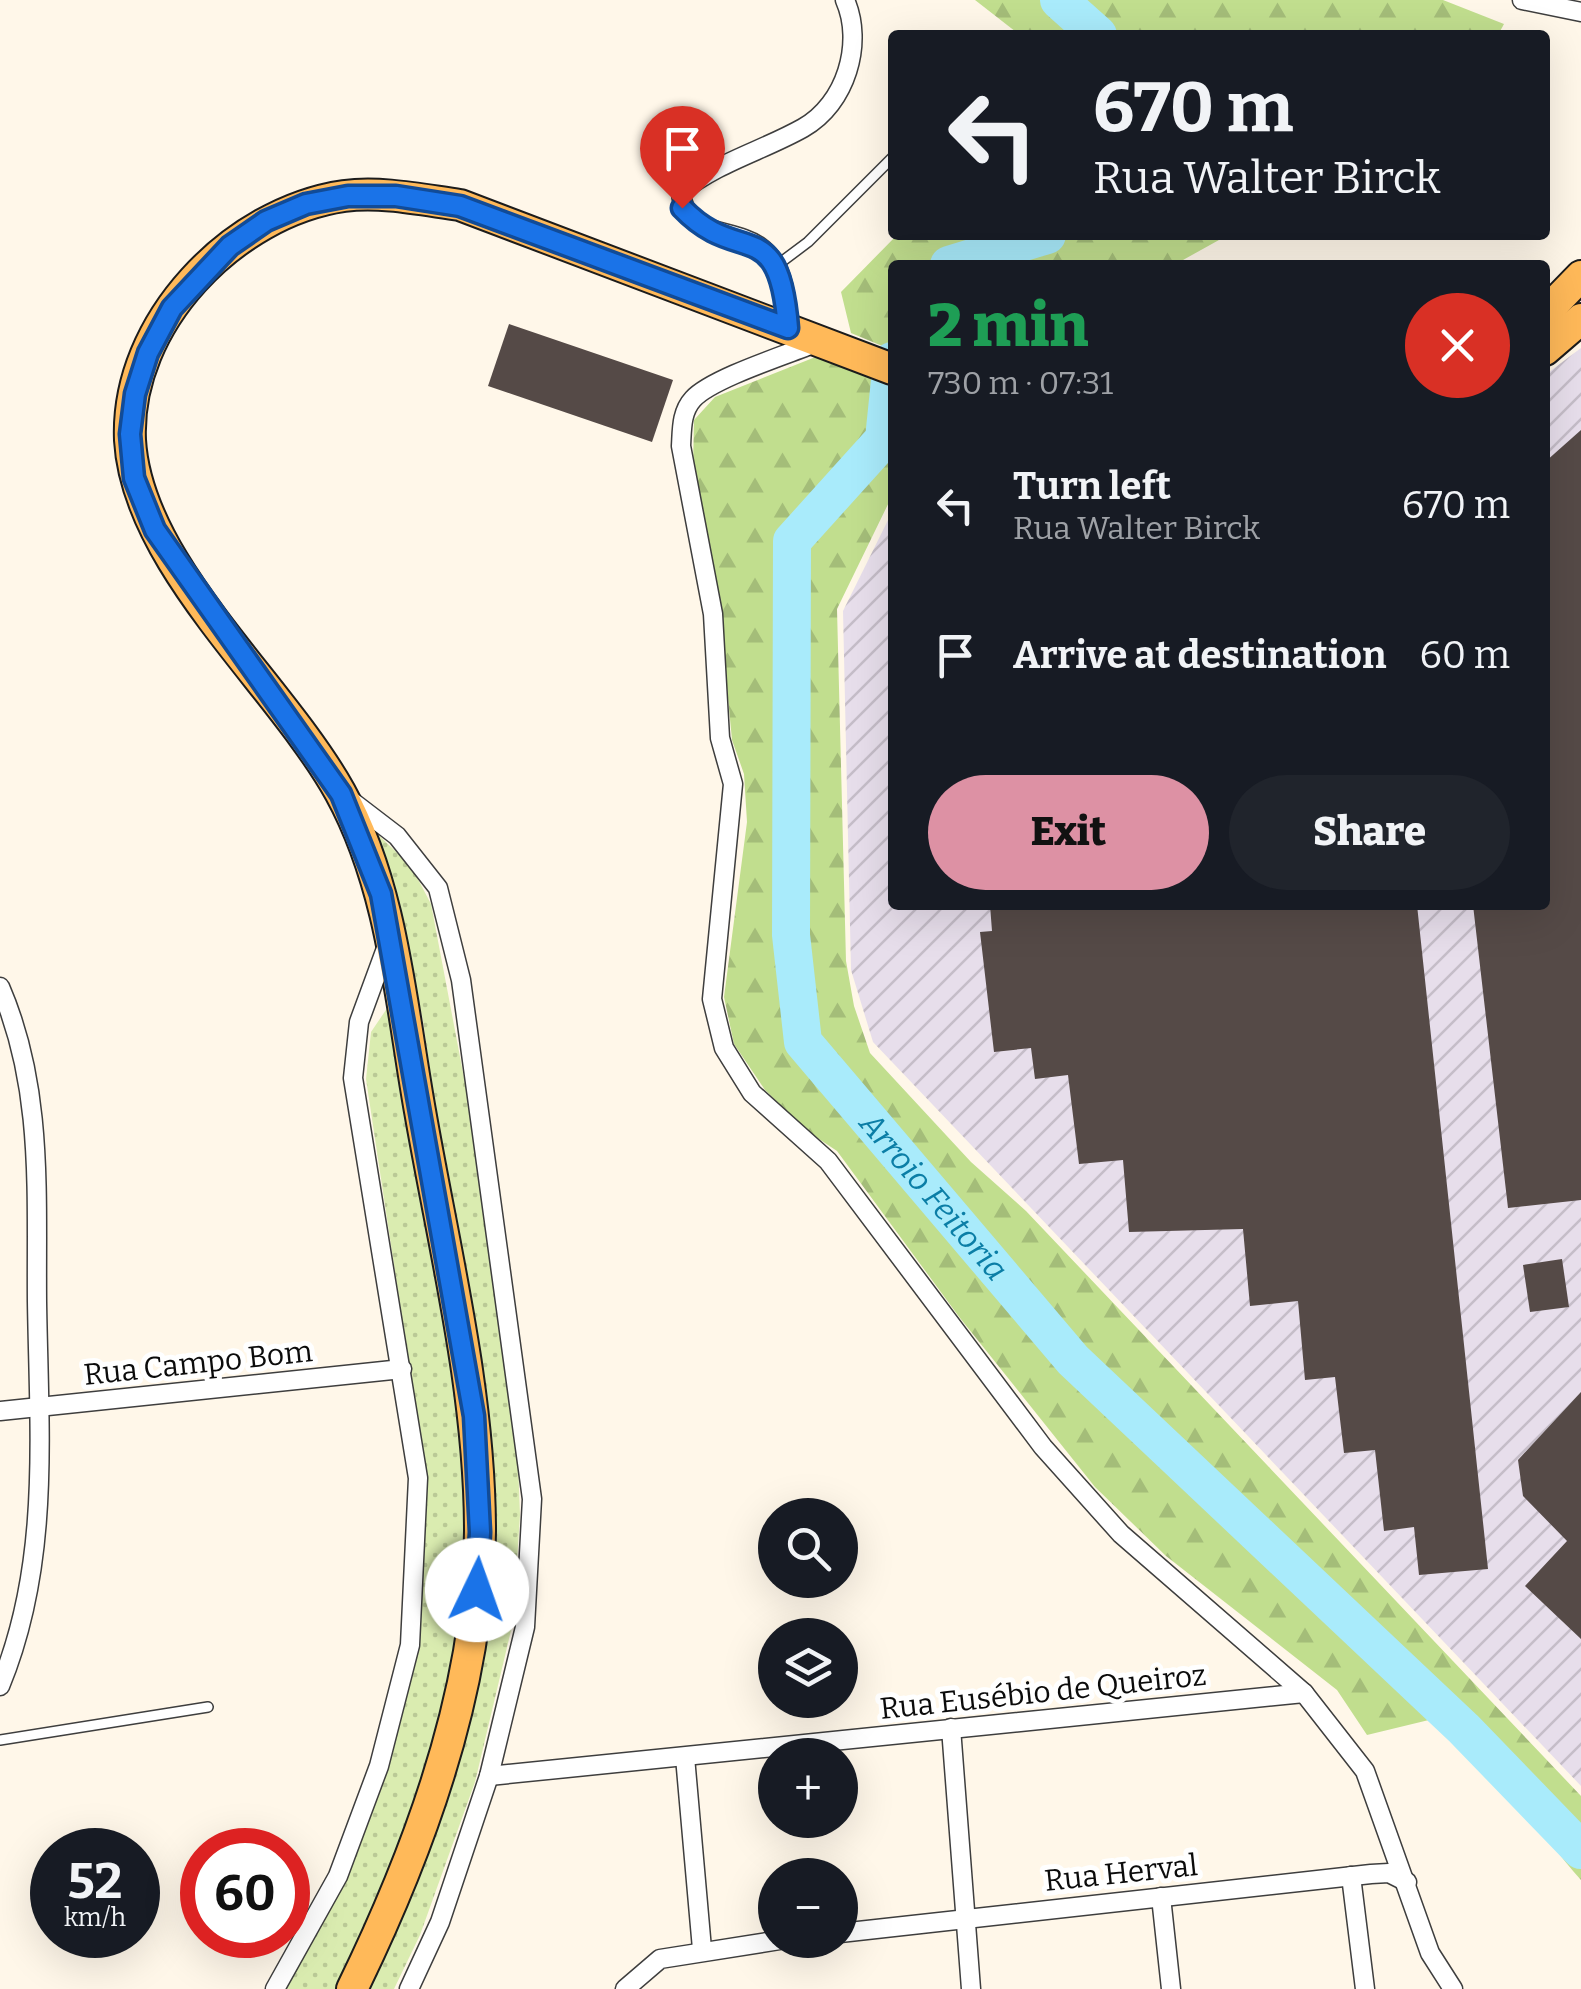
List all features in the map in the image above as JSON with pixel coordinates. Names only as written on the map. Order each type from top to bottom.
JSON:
[{"type":"main road","points":[[352,1989],[391,1909],[454,1721],[475,1618],[480,1532],[474,1416],[381,894],[341,794],[155,530],[134,478],[130,434],[135,394],[148,353],[172,308],[199,275],[230,246],[266,221],[306,204],[348,196],[396,196],[460,206],[888,368]]},
{"type":"main road","points":[[1550,308],[1581,276]]},
{"type":"main road","points":[[1550,346],[1581,319]]},
{"type":"street","points":[[788,328],[786,294],[776,266],[761,248],[698,224],[682,208],[681,192],[708,171],[808,126],[846,80],[856,25],[846,0]]},
{"type":"street","points":[[1522,0],[1581,12]]},
{"type":"street","points":[[823,344],[736,376],[693,399],[683,419],[681,446],[713,614],[720,738],[733,784],[712,998],[724,1048],[752,1093],[828,1160],[1043,1447],[1121,1534],[1304,1693],[1365,1772],[1430,1953],[1453,1989]]},
{"type":"street","points":[[341,794],[397,836],[438,888],[461,980],[532,1499],[525,1627],[489,1776],[440,1922],[409,1989]]},
{"type":"street","points":[[275,1989],[338,1876],[378,1766],[410,1645],[418,1478],[353,1078],[359,1022],[389,941]]},
{"type":"street","points":[[0,987],[17,1026],[32,1099],[40,1407],[40,1518],[30,1590],[0,1686]]},
{"type":"street","name":"Rua Campo Bom","points":[[0,1412],[402,1369]]},
{"type":"street","name":"Rua Eusébio de Queiroz","points":[[489,1776],[1304,1693]]},
{"type":"street","points":[[950,1728],[971,1989]]},
{"type":"street","points":[[684,1757],[702,1950]]},
{"type":"street","name":"Rua Herval","points":[[858,1931],[1351,1876],[1389,1873],[1406,1882]]},
{"type":"street","points":[[1351,1876],[1365,1989]]},
{"type":"street","points":[[1160,1897],[1171,1989]]},
{"type":"street","points":[[626,1989],[660,1959],[758,1943]]},
{"type":"lane","points":[[776,266],[808,242],[888,162]]},
{"type":"lane","points":[[0,1740],[208,1707]]},
{"type":"shaded area","points":[[1581,348],[1581,1786],[873,1042],[851,970],[843,611],[888,520],[888,910],[1550,910],[1550,371]]},
{"type":"green space","points":[[975,0],[1443,0],[1504,24],[1501,30],[1014,30]]},
{"type":"green space","points":[[892,240],[1219,240],[1183,260],[888,260],[888,348],[851,333],[841,292]]},
{"type":"green space","points":[[823,354],[888,378],[888,504],[837,609],[846,961],[854,1006],[870,1053],[971,1162],[1026,1211],[1581,1796],[1581,1880],[1496,1771],[1456,1734],[1433,1719],[1367,1735],[1337,1690],[1166,1556],[1095,1487],[960,1318],[837,1151],[807,1131],[765,1090],[734,1044],[724,997],[747,822],[744,774],[732,740],[719,603],[693,469],[694,420],[715,397]]},
{"type":"green space","points":[[370,827],[411,866],[431,904],[468,1099],[517,1437],[520,1515],[513,1622],[475,1782],[420,1935],[394,1989],[362,1989],[482,1620],[453,1230],[423,1021],[402,920]]},
{"type":"green space","points":[[392,1001],[466,1420],[466,1572],[439,1727],[373,1923],[337,1989],[283,1989],[301,1958],[310,1958],[310,1942],[348,1877],[387,1766],[417,1644],[425,1471],[366,1079],[371,1032]]},
{"type":"building","points":[[509,324],[673,380],[652,442],[488,386]]},
{"type":"building","points":[[1581,430],[1581,1200],[1508,1208],[1474,910],[1550,910],[1550,458]]},
{"type":"building","points":[[990,910],[1418,910],[1488,1569],[1419,1575],[1414,1527],[1384,1531],[1375,1450],[1344,1453],[1335,1377],[1305,1380],[1298,1301],[1250,1306],[1243,1229],[1129,1232],[1123,1160],[1079,1164],[1068,1075],[1035,1079],[1031,1048],[994,1052],[980,932],[992,931]]},
{"type":"building","points":[[1562,1259],[1569,1307],[1530,1312],[1523,1265]]},
{"type":"building","points":[[1581,1392],[1581,1639],[1525,1586],[1567,1541],[1523,1496],[1518,1460]]},
{"type":"waterway","name":"Arroio Feitoria","points":[[1059,0],[1092,30]]},
{"type":"waterway","name":"Arroio Feitoria","points":[[965,260],[1031,240]]},
{"type":"waterway","name":"Arroio Feitoria","points":[[888,400],[884,439],[792,541],[791,935],[803,1042],[1073,1360],[1464,1729],[1581,1850]]},
{"type":"route","points":[[477,1590],[480,1532],[474,1416],[381,894],[341,794],[155,530],[134,478],[130,434],[135,394],[148,353],[172,308],[230,246],[266,221],[306,204],[348,196],[396,196],[460,206],[788,328],[782,281],[761,248],[698,224],[682,208]]}]
